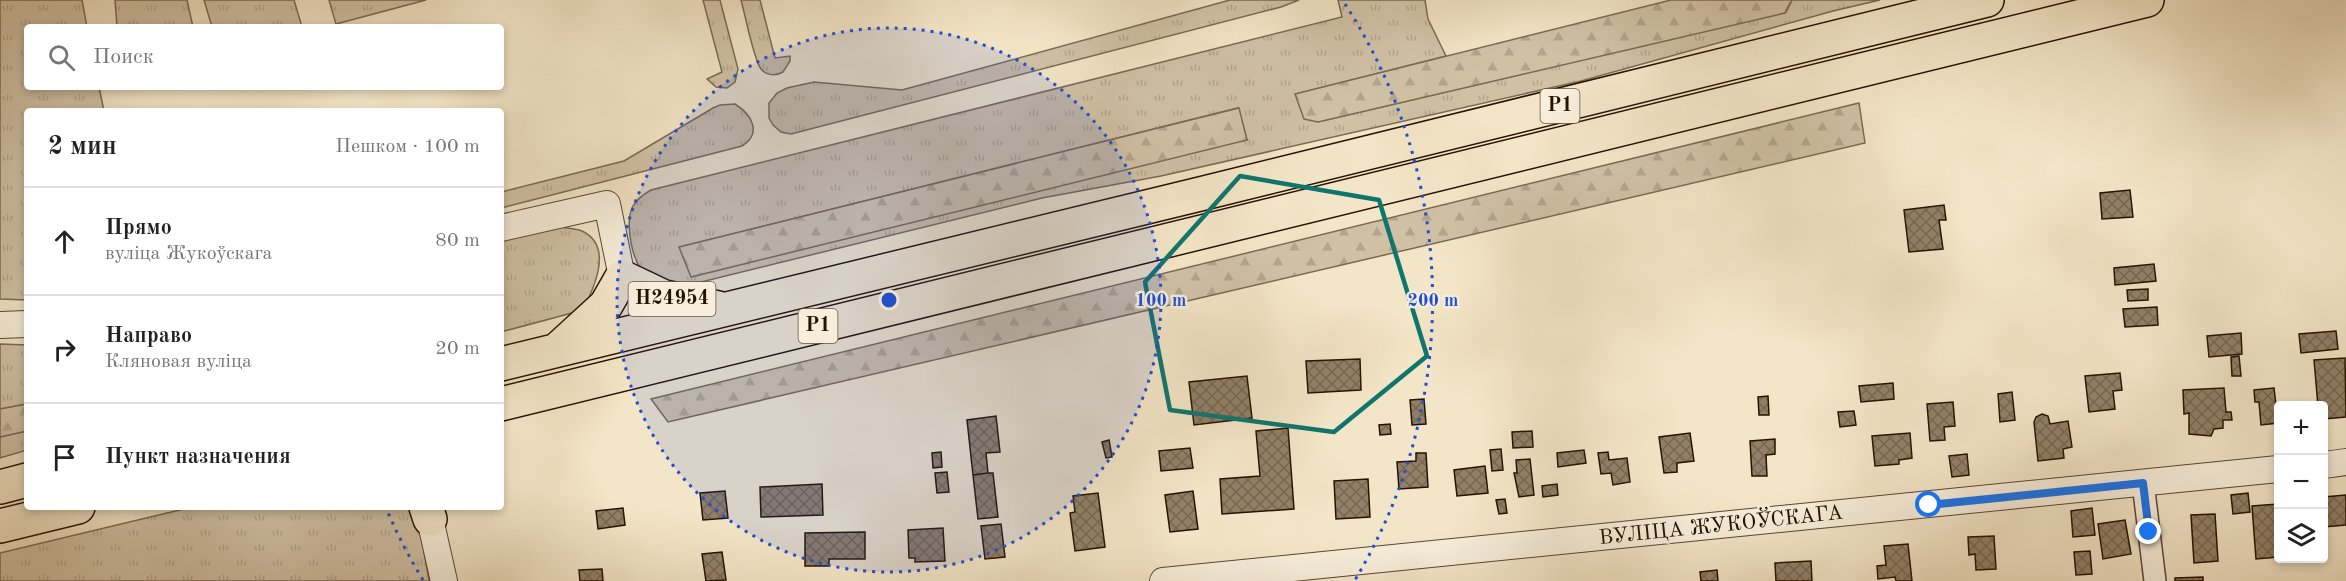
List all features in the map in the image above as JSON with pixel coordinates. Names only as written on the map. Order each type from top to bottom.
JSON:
[{"type":"highway","name":"Р1","points":[[504,363],[1987,0]]},
{"type":"highway","name":"Р1","points":[[504,403],[2147,0]]},
{"type":"highway","name":"Н24954","points":[[557,350],[606,305],[622,277],[664,297],[725,310]]},
{"type":"highway","points":[[0,487],[24,481]]},
{"type":"highway","points":[[0,526],[66,510]]},
{"type":"street","name":"Н24954","points":[[504,227],[607,204],[622,277]]},
{"type":"street","points":[[0,325],[24,324]]},
{"type":"street","points":[[2328,464],[2346,462]]},
{"type":"street","name":"ВУЛІЦА ЖУКОЎСКАГА","points":[[1163,581],[2274,469]]},
{"type":"street","points":[[2143,483],[2155,581]]},
{"type":"street","points":[[428,510],[444,581]]},
{"type":"highlighted area","points":[[1240,176],[1379,200],[1427,356],[1334,432],[1170,410],[1145,282]]},
{"type":"green space","points":[[0,0],[82,0],[86,24],[24,24],[24,90],[100,90],[103,108],[24,108],[24,300],[0,299]]},
{"type":"green space","points":[[115,0],[187,0],[192,24],[117,24]]},
{"type":"green space","points":[[204,0],[294,0],[301,24],[211,24]]},
{"type":"green space","points":[[329,0],[426,0],[336,24]]},
{"type":"green space","points":[[703,0],[720,0],[738,69],[735,82],[727,88],[716,87],[707,79],[722,72]]},
{"type":"green space","points":[[741,0],[760,0],[775,58],[790,56],[790,61],[783,72],[772,75],[766,73],[758,64]]},
{"type":"green space","points":[[1230,0],[1299,0],[1281,7],[791,134],[781,132],[769,118],[769,103],[777,93],[787,88],[814,82],[902,90]]},
{"type":"green space","points":[[1338,0],[1425,0],[1428,19],[1446,56],[1296,94],[1318,122],[1786,12],[1792,0],[1880,0],[1581,81],[1161,176],[1042,198],[685,286],[648,276],[642,271],[634,254],[630,233],[630,213],[637,201],[651,190],[1342,17]],"holes":[[[1238,108],[1247,140],[683,246]]]},
{"type":"green space","points":[[1671,0],[1792,0],[1785,13],[1318,122],[1304,119],[1295,94]]},
{"type":"green space","points":[[1859,103],[1865,143],[668,422],[651,399]]},
{"type":"green space","points":[[735,104],[750,118],[752,135],[742,146],[504,207],[504,191],[624,161],[720,105]]},
{"type":"green space","points":[[1239,108],[1247,140],[691,277],[679,247]]},
{"type":"green space","points":[[559,227],[582,231],[592,238],[597,247],[599,268],[583,310],[504,331],[504,240]]},
{"type":"green space","points":[[0,344],[24,345],[24,405],[0,409]]},
{"type":"green space","points":[[24,405],[24,432],[0,437],[0,409]]},
{"type":"green space","points":[[24,432],[24,451],[0,458],[0,437]]},
{"type":"green space","points":[[179,510],[415,510],[418,516],[429,581],[0,581],[0,553]]},
{"type":"building","points":[[2130,190],[2133,217],[2102,219],[2100,193]]},
{"type":"building","points":[[1944,205],[1946,220],[1939,220],[1943,249],[1909,252],[1904,210]]},
{"type":"building","points":[[2154,264],[2156,281],[2115,285],[2114,268]]},
{"type":"building","points":[[2148,289],[2148,300],[2128,301],[2127,290]]},
{"type":"building","points":[[2157,307],[2158,325],[2125,327],[2123,309]]},
{"type":"building","points":[[2336,331],[2338,349],[2301,353],[2299,334]]},
{"type":"building","points":[[2241,333],[2242,354],[2209,357],[2207,336]]},
{"type":"building","points":[[2239,356],[2241,376],[2232,376],[2231,357]]},
{"type":"building","points":[[2345,358],[2346,417],[2328,419],[2328,401],[2318,401],[2314,360]]},
{"type":"building","points":[[1360,359],[1361,390],[1308,393],[1306,361]]},
{"type":"building","points":[[2120,373],[2122,390],[2113,391],[2115,409],[2089,412],[2085,376]]},
{"type":"building","points":[[1247,376],[1252,418],[1194,425],[1189,382]]},
{"type":"building","points":[[1893,383],[1894,399],[1861,402],[1859,386]]},
{"type":"building","points":[[2224,388],[2226,412],[2231,412],[2232,420],[2223,420],[2223,428],[2214,429],[2211,436],[2189,434],[2189,413],[2184,414],[2183,390]]},
{"type":"building","points":[[2274,388],[2274,423],[2261,425],[2259,402],[2255,402],[2254,390]]},
{"type":"building","points":[[2012,392],[2015,420],[2000,422],[1998,394]]},
{"type":"building","points":[[1768,396],[1769,415],[1759,415],[1758,397]]},
{"type":"building","points":[[1424,399],[1426,424],[1412,425],[1410,400]]},
{"type":"building","points":[[1953,402],[1955,426],[1944,427],[1945,440],[1930,441],[1927,404]]},
{"type":"building","points":[[1854,411],[1856,425],[1840,427],[1838,412]]},
{"type":"building","points":[[2042,414],[2048,416],[2050,424],[2068,421],[2072,447],[2063,449],[2064,458],[2038,461],[2034,422],[2036,417]]},
{"type":"building","points":[[996,416],[1000,452],[986,453],[988,473],[973,475],[967,420]]},
{"type":"building","points":[[1390,424],[1391,434],[1380,435],[1379,425]]},
{"type":"building","points":[[1288,428],[1294,509],[1222,514],[1220,479],[1260,476],[1256,431]]},
{"type":"building","points":[[1532,431],[1533,447],[1513,448],[1512,432]]},
{"type":"building","points":[[1690,433],[1694,461],[1677,463],[1677,472],[1664,473],[1659,437]]},
{"type":"building","points":[[1910,433],[1912,458],[1899,460],[1899,464],[1875,466],[1872,436]]},
{"type":"building","points":[[1775,439],[1775,454],[1766,455],[1767,476],[1752,476],[1750,441]]},
{"type":"building","points":[[1109,440],[1112,457],[1106,458],[1102,442]]},
{"type":"building","points":[[1190,448],[1193,468],[1161,471],[1159,451]]},
{"type":"building","points":[[1501,449],[1503,470],[1492,471],[1490,450]]},
{"type":"building","points":[[1584,450],[1586,463],[1558,467],[1557,453]]},
{"type":"building","points":[[941,452],[942,467],[933,468],[932,453]]},
{"type":"building","points":[[1608,452],[1609,460],[1627,458],[1630,482],[1613,485],[1611,473],[1601,474],[1598,453]]},
{"type":"building","points":[[1416,453],[1426,453],[1428,487],[1399,489],[1397,462],[1416,461]]},
{"type":"building","points":[[1967,454],[1969,475],[1952,477],[1949,456]]},
{"type":"building","points":[[1530,459],[1534,495],[1519,497],[1514,473],[1517,473],[1516,460]]},
{"type":"building","points":[[1485,466],[1488,493],[1457,496],[1454,470]]},
{"type":"building","points":[[947,472],[949,492],[937,493],[935,473]]},
{"type":"building","points":[[993,473],[998,517],[978,519],[973,475]]},
{"type":"building","points":[[1368,479],[1370,517],[1336,519],[1334,481]]},
{"type":"building","points":[[822,484],[823,515],[761,517],[760,487]]},
{"type":"building","points":[[1557,484],[1558,495],[1543,497],[1542,486]]},
{"type":"building","points":[[725,491],[728,518],[703,520],[700,493]]},
{"type":"building","points":[[1193,491],[1198,529],[1170,532],[1165,495]]},
{"type":"building","points":[[1098,493],[1105,547],[1075,551],[1070,513],[1075,512],[1073,496]]},
{"type":"building","points":[[2248,493],[2250,512],[2233,514],[2231,495]]},
{"type":"building","points":[[2346,495],[2346,525],[2328,527],[2328,497]]},
{"type":"building","points":[[1505,499],[1507,513],[1499,514],[1496,500]]},
{"type":"building","points":[[2274,504],[2274,557],[2256,559],[2252,506]]},
{"type":"building","points":[[623,508],[625,525],[598,529],[596,511]]},
{"type":"building","points":[[2092,508],[2095,535],[2073,537],[2071,511]]},
{"type":"building","points":[[2215,514],[2218,561],[2194,563],[2191,515]]},
{"type":"building","points":[[2125,520],[2131,554],[2103,559],[2098,524]]},
{"type":"building","points":[[1001,524],[1005,557],[985,559],[981,526]]},
{"type":"building","points":[[943,528],[945,561],[915,562],[915,558],[909,558],[908,530]]},
{"type":"building","points":[[865,532],[865,559],[829,559],[829,566],[805,566],[805,533]]},
{"type":"building","points":[[1994,536],[1996,569],[1976,570],[1975,554],[1969,555],[1968,537]]},
{"type":"building","points":[[1908,544],[1912,581],[1896,581],[1895,577],[1878,579],[1877,566],[1886,565],[1884,546]]},
{"type":"building","points":[[2090,551],[2092,574],[2076,575],[2074,552]]},
{"type":"building","points":[[722,552],[726,580],[706,581],[702,554]]},
{"type":"building","points":[[1811,561],[1812,581],[1776,581],[1775,563]]},
{"type":"building","points":[[602,569],[603,581],[580,581],[579,570]]},
{"type":"building","points":[[1717,570],[1718,581],[1701,581],[1700,572]]},
{"type":"building","points":[[2203,577],[2203,581],[2175,581],[2175,578]]},
{"type":"route","points":[[1929,505],[2143,483],[2149,532]]}]
